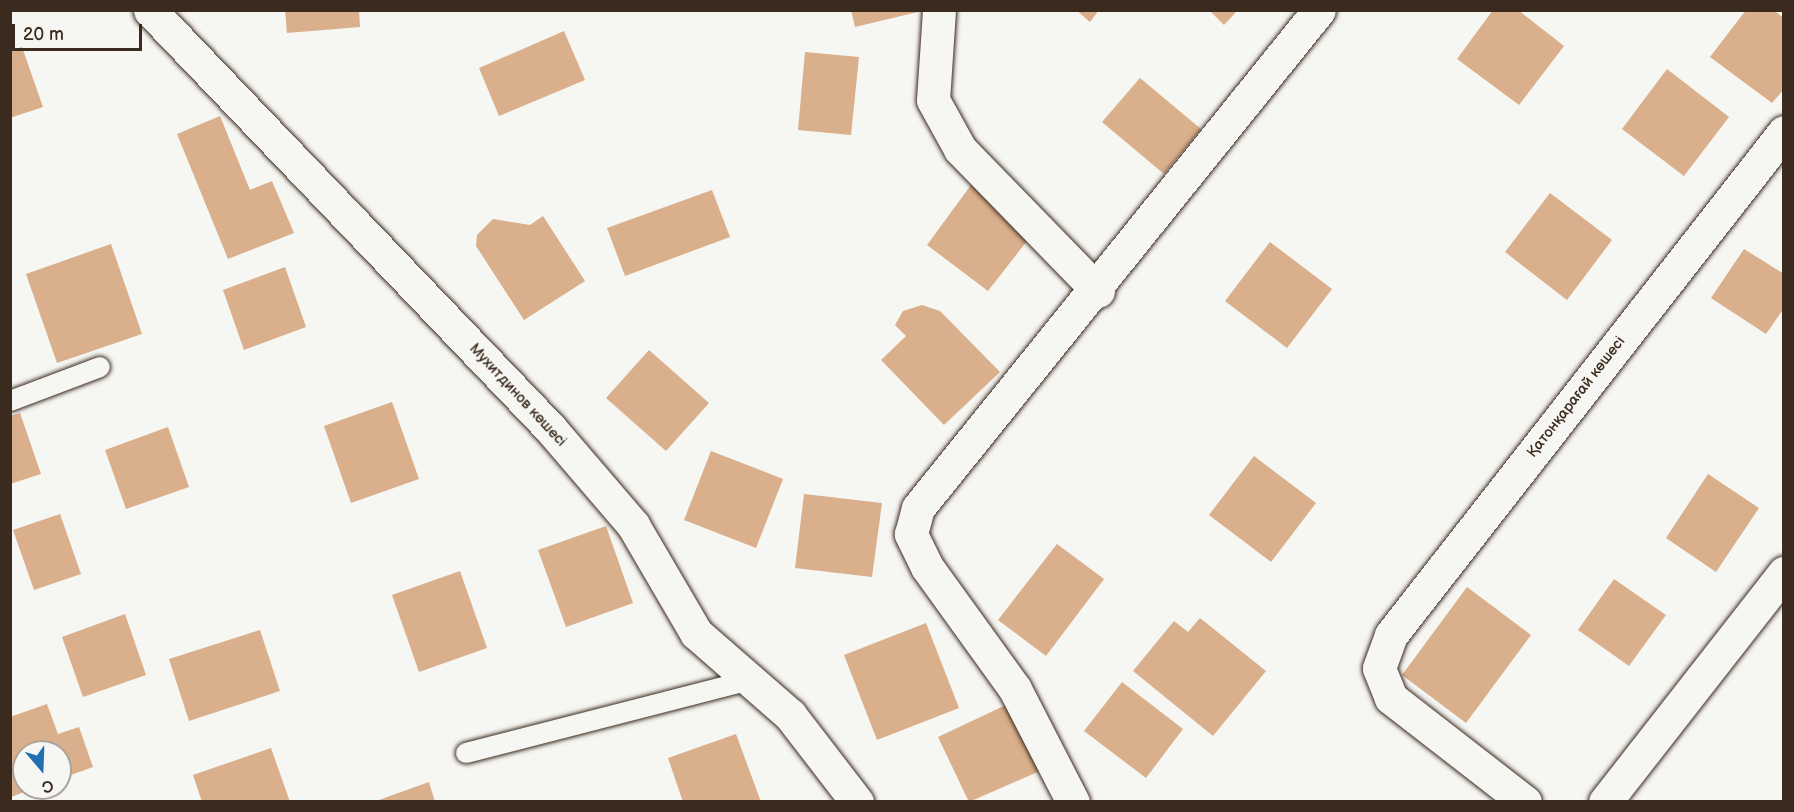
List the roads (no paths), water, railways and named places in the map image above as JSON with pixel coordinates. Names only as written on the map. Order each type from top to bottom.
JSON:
[{"type":"street","name":"Мухитдинов көшесі","points":[[150,10],[550,428],[633,525],[696,633],[790,715],[857,801]]},
{"type":"street","points":[[939,10],[933,100],[960,149],[1098,291]]},
{"type":"street","points":[[1073,801],[1015,689],[927,567],[911,534],[918,508],[1098,291],[1319,10]]},
{"type":"street","name":"Қатонқарағай көшесі","points":[[1525,801],[1391,698],[1379,668],[1391,635],[1784,132]]},
{"type":"street","points":[[1605,801],[1784,573]]},
{"type":"lane","points":[[10,401],[100,366]]},
{"type":"lane","points":[[466,753],[750,680]]}]
